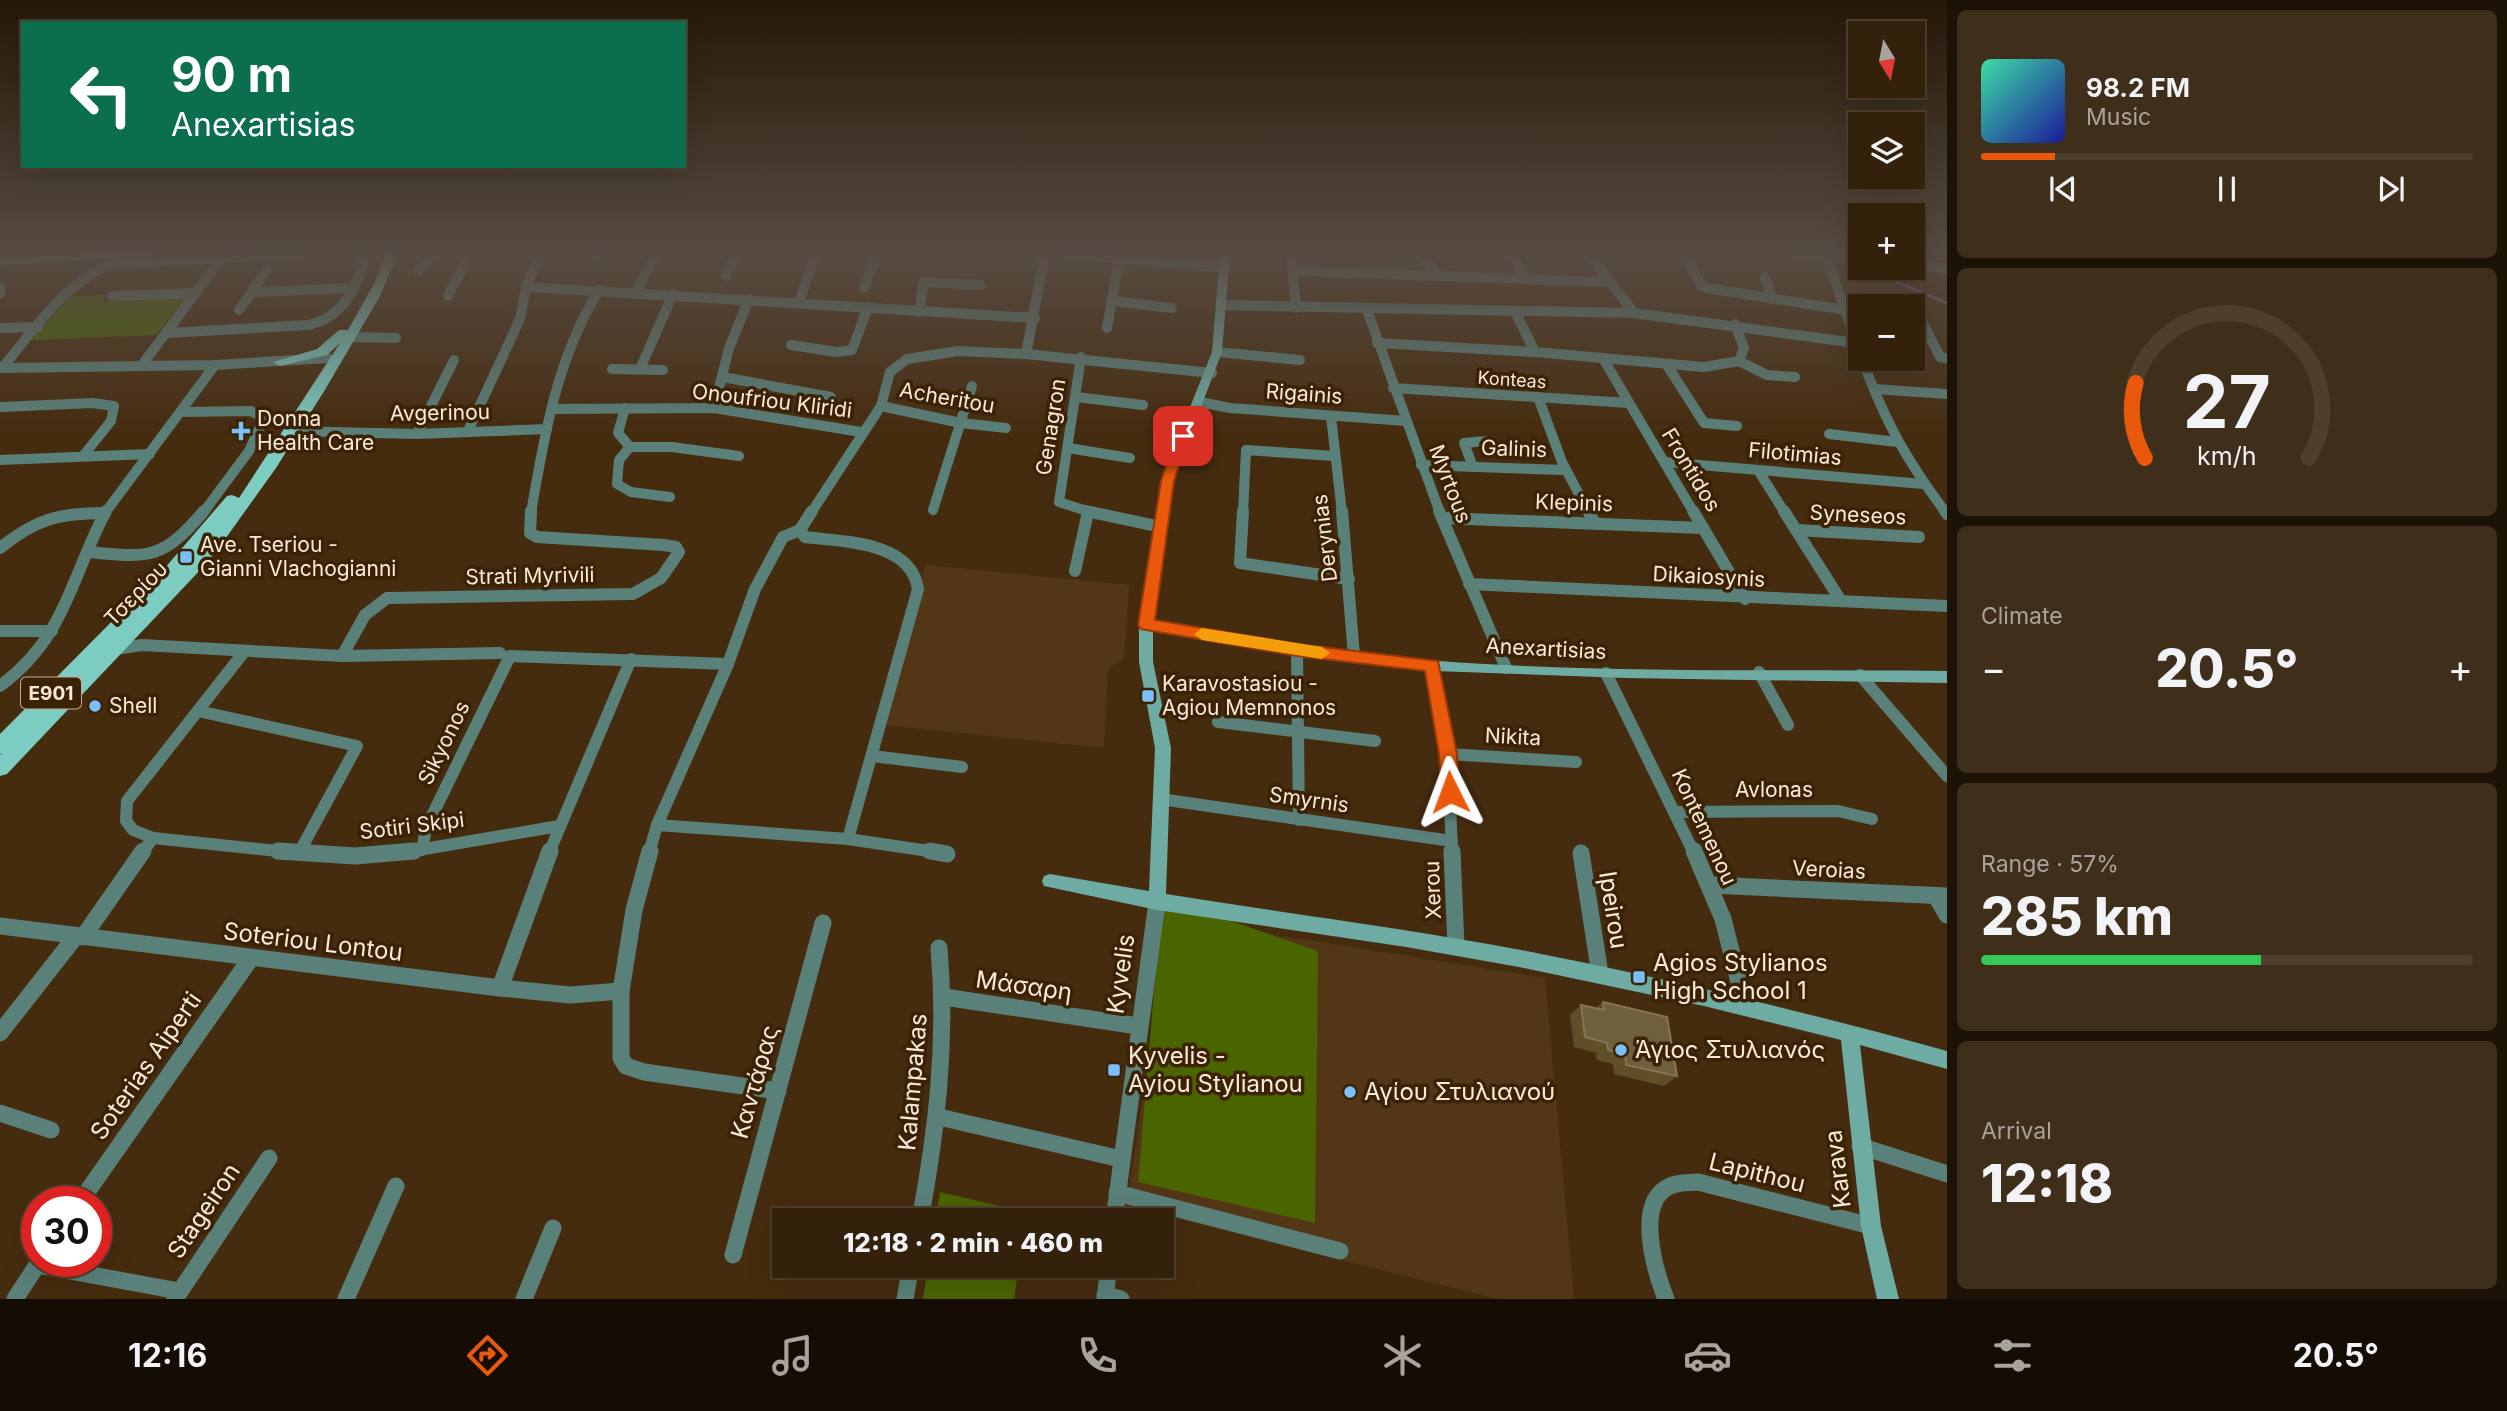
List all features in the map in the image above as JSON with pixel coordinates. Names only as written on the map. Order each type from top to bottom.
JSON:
[{"type":"main road","name":"Τσερίου","points":[[0,768],[115,649],[137,638],[226,528],[267,472],[347,335],[363,314]]},
{"type":"main road","name":"E901","points":[[329,357],[347,335]]},
{"type":"main road","points":[[280,362],[322,352],[347,335]]},
{"type":"main road","name":"Τσερίου","points":[[0,746],[206,534],[313,384],[329,357]]},
{"type":"main road","points":[[280,362],[311,366],[313,384]]},
{"type":"street","points":[[1,368],[50,314]]},
{"type":"street","points":[[142,365],[181,314]]},
{"type":"street","points":[[167,333],[317,323],[337,314]]},
{"type":"street","points":[[468,431],[520,314]]},
{"type":"street","points":[[547,429],[569,346],[583,314]]},
{"type":"street","points":[[640,369],[664,314]]},
{"type":"street","points":[[714,408],[729,348],[743,314]]},
{"type":"street","points":[[791,345],[837,352],[852,350],[866,314]]},
{"type":"street","points":[[950,314],[1035,318]]},
{"type":"street","points":[[1026,354],[1036,314]]},
{"type":"street","points":[[1107,328],[1110,314]]},
{"type":"street","points":[[1157,902],[1163,748],[1146,662],[1146,625],[1167,481],[1183,436],[1212,373],[1222,314]]},
{"type":"street","name":"Myrtous","points":[[1368,314],[1422,465],[1469,584],[1507,668]]},
{"type":"street","points":[[1516,314],[1535,352]]},
{"type":"street","points":[[1640,314],[1735,324],[1848,342]]},
{"type":"street","points":[[1735,324],[1744,348],[1739,361]]},
{"type":"street","points":[[0,328],[38,327]]},
{"type":"street","points":[[1925,328],[1940,357],[1947,358]]},
{"type":"street","points":[[347,335],[396,338]]},
{"type":"street","points":[[1377,343],[1535,352],[1667,365],[1721,366],[1739,361],[1767,375],[1795,377]]},
{"type":"street","points":[[778,1091],[644,1072],[626,1066],[621,1058],[619,1042],[621,991],[634,910],[657,825],[728,664],[755,589],[775,550],[783,537],[800,530],[861,432],[881,406],[890,372],[907,359],[958,351],[1026,354],[1081,357],[1212,373]]},
{"type":"street","points":[[1217,352],[1300,360]]},
{"type":"street","points":[[1,368],[215,365],[329,357]]},
{"type":"street","name":"Genagron","points":[[1081,357],[1059,502],[1088,512]]},
{"type":"street","points":[[417,433],[454,360]]},
{"type":"street","name":"Frontidos","points":[[1604,360],[1745,599]]},
{"type":"street","points":[[0,686],[16,674],[52,631],[105,513],[215,365]]},
{"type":"street","points":[[1667,365],[1704,423],[1737,426]]},
{"type":"street","points":[[612,369],[663,370]]},
{"type":"street","points":[[1867,371],[1884,418],[1897,442],[1923,484],[1947,514]]},
{"type":"street","points":[[723,377],[831,397]]},
{"type":"street","points":[[933,510],[972,386]]},
{"type":"street","name":"Konteas","points":[[1393,388],[1629,403]]},
{"type":"street","points":[[1874,389],[1947,394]]},
{"type":"street","points":[[1076,397],[1143,405]]},
{"type":"street","points":[[1538,397],[1551,442],[1563,470],[1595,523]]},
{"type":"street","name":"Rigainis","points":[[1200,402],[1230,408],[1406,421]]},
{"type":"street","points":[[0,407],[93,403],[114,406],[111,421],[83,456]]},
{"type":"street","name":"Acheritou","points":[[881,406],[961,423],[1006,428]]},
{"type":"street","points":[[625,408],[618,433],[630,447],[672,447],[738,456]]},
{"type":"street","name":"Onoufriou Kliridi","points":[[552,409],[714,408],[861,432]]},
{"type":"street","points":[[88,552],[158,553],[176,542],[209,505],[262,430],[264,418],[251,411],[182,412]]},
{"type":"street","name":"Derynias","points":[[1331,416],[1349,579],[1354,656]]},
{"type":"street","name":"Avgerinou","points":[[291,431],[417,433],[547,429]]},
{"type":"street","name":"Strati Myrivili","points":[[342,656],[362,617],[373,604],[387,598],[633,594],[656,583],[679,552],[676,547],[537,537],[530,533],[547,429]]},
{"type":"street","points":[[1829,434],[1897,442]]},
{"type":"street","points":[[1472,467],[1464,443],[1486,441]]},
{"type":"street","points":[[630,447],[619,460],[617,484],[631,492],[670,497]]},
{"type":"street","points":[[1068,448],[1130,458]]},
{"type":"street","points":[[1335,456],[1246,450],[1240,563],[1349,579]]},
{"type":"street","points":[[1,461],[150,454]]},
{"type":"street","name":"Filotimias","points":[[1664,462],[1923,484]]},
{"type":"street","name":"Galinis","points":[[1422,465],[1563,470]]},
{"type":"street","points":[[1758,470],[1841,601]]},
{"type":"street","points":[[1075,571],[1088,512],[1161,527]]},
{"type":"street","points":[[0,548],[27,525],[47,515],[105,513]]},
{"type":"street","name":"Klepinis","points":[[1443,518],[1703,528]]},
{"type":"street","points":[[800,530],[805,537],[876,548],[900,558],[915,571],[918,589],[848,839]]},
{"type":"street","name":"Syneseos","points":[[1796,530],[1919,537]]},
{"type":"street","name":"Dikaiosynis","points":[[1469,584],[1745,599],[1947,606]]},
{"type":"street","name":"Anexartisias","points":[[1146,625],[1297,650],[1432,666],[1606,673],[1759,672],[1947,677]]},
{"type":"street","points":[[0,631],[52,631]]},
{"type":"street","points":[[137,638],[244,652],[342,656],[505,655],[728,664]]},
{"type":"street","points":[[1297,650],[1299,820]]},
{"type":"street","points":[[198,711],[358,746],[300,851],[153,838],[134,832],[125,823],[123,813],[127,800],[244,652]]},
{"type":"street","name":"Sikyonos","points":[[422,850],[426,828],[505,655]]},
{"type":"street","points":[[500,988],[559,826],[631,659]]},
{"type":"street","name":"Xerou","points":[[1432,666],[1448,754],[1456,947]]},
{"type":"street","points":[[1759,672],[1788,725]]},
{"type":"street","name":"Kontemenou","points":[[1606,673],[1710,885],[1724,919],[1745,1006]]},
{"type":"street","points":[[1860,675],[1947,776]]},
{"type":"street","points":[[1218,722],[1375,741]]},
{"type":"street","name":"Nikita","points":[[1448,754],[1576,762]]},
{"type":"street","points":[[872,756],[962,767]]},
{"type":"street","name":"Smyrnis","points":[[1160,799],[1452,841]]},
{"type":"street","name":"Avlonas","points":[[1674,812],[1838,811],[1872,820]]},
{"type":"street","points":[[657,825],[848,839],[947,854]]},
{"type":"street","name":"Sotiri Skipi","points":[[300,851],[347,855],[422,850],[536,827],[559,826]]},
{"type":"street","points":[[0,1033],[79,936],[153,838]]},
{"type":"street","name":"Ipeirou","points":[[1581,853],[1600,974]]},
{"type":"street","points":[[1050,881],[1157,902],[1456,947],[1600,974],[1745,1006],[1947,1060]]},
{"type":"street","name":"Veroias","points":[[1710,885],[1941,896]]},
{"type":"street","points":[[1941,896],[1947,915]]},
{"type":"street","name":"Kyvelis","points":[[1115,1208],[1138,1026],[1157,902]]},
{"type":"street","name":"Καντάρας","points":[[733,1255],[823,923]]},
{"type":"street","name":"Soteriou Lontou","points":[[0,926],[500,988],[570,995],[621,991]]},
{"type":"street","name":"Kalampakas","points":[[922,1208],[939,1117],[944,997],[939,948]]},
{"type":"street","name":"Soterias Aiperti","points":[[91,1186],[251,958]]},
{"type":"street","name":"Μάσαρη","points":[[944,997],[1138,1026]]},
{"type":"street","name":"Karava","points":[[1849,1032],[1871,1226],[1888,1299]]},
{"type":"street","points":[[0,1113],[51,1130]]},
{"type":"street","points":[[939,1117],[1121,1159]]},
{"type":"street","points":[[1860,1146],[1947,1174]]},
{"type":"street","name":"Stageiron","points":[[99,1277],[177,1295],[269,1158]]},
{"type":"street","name":"Lapithou","points":[[1666,1299],[1656,1270],[1650,1224],[1656,1197],[1671,1185],[1698,1182],[1871,1226]]},
{"type":"street","points":[[346,1299],[396,1186]]},
{"type":"street","points":[[1117,1194],[1340,1251]]},
{"type":"street","points":[[524,1299],[553,1228]]},
{"type":"street","points":[[15,1299],[29,1277]]},
{"type":"street","points":[[905,1299],[909,1278]]},
{"type":"street","points":[[1109,1278],[1110,1298]]},
{"type":"shaded area","points":[[926,565],[1129,585],[1124,659],[1108,669],[1104,748],[883,725]]},
{"type":"shaded area","name":"Αγίου Στυλιανού","points":[[1169,918],[1545,978],[1574,1299],[1498,1299],[1174,1218],[1174,1208],[1127,1206]]},
{"type":"green space","points":[[55,314],[173,314],[156,335],[31,340]]},
{"type":"green space","points":[[1162,897],[1318,951],[1315,1223],[1138,1182]]},
{"type":"green space","points":[[940,1192],[1007,1208],[937,1208]]},
{"type":"green space","points":[[926,1278],[1017,1278],[1014,1299],[923,1299]]},
{"type":"building","name":"Άγιος Στυλιανός","points":[[1603,1002],[1667,1017],[1677,1076],[1626,1065],[1625,1054],[1608,1050],[1607,1043],[1585,1037],[1581,1005],[1604,1010]]},
{"type":"slow traffic","points":[[1202,634],[1322,653]]},
{"type":"place","name":"Donna Health Care","points":[[241,431]]},
{"type":"place","name":"Ave. Tseriou - Gianni Vlachogianni","points":[[186,557]]},
{"type":"place","name":"Karavostasiou - Agiou Memnonos","points":[[1148,696]]},
{"type":"place","name":"Shell","points":[[95,706]]},
{"type":"place","name":"Agios Stylianos High School 1","points":[[1639,977]]},
{"type":"place","name":"Άγιος Στυλιανός","points":[[1621,1050]]},
{"type":"place","name":"Kyvelis - Ayiou Stylianou","points":[[1114,1070]]},
{"type":"place","name":"Αγίου Στυλιανού","points":[[1350,1092]]},
{"type":"route","points":[[1183,436],[1167,481],[1146,625],[1297,650],[1432,666],[1448,754],[1450,792]]}]
